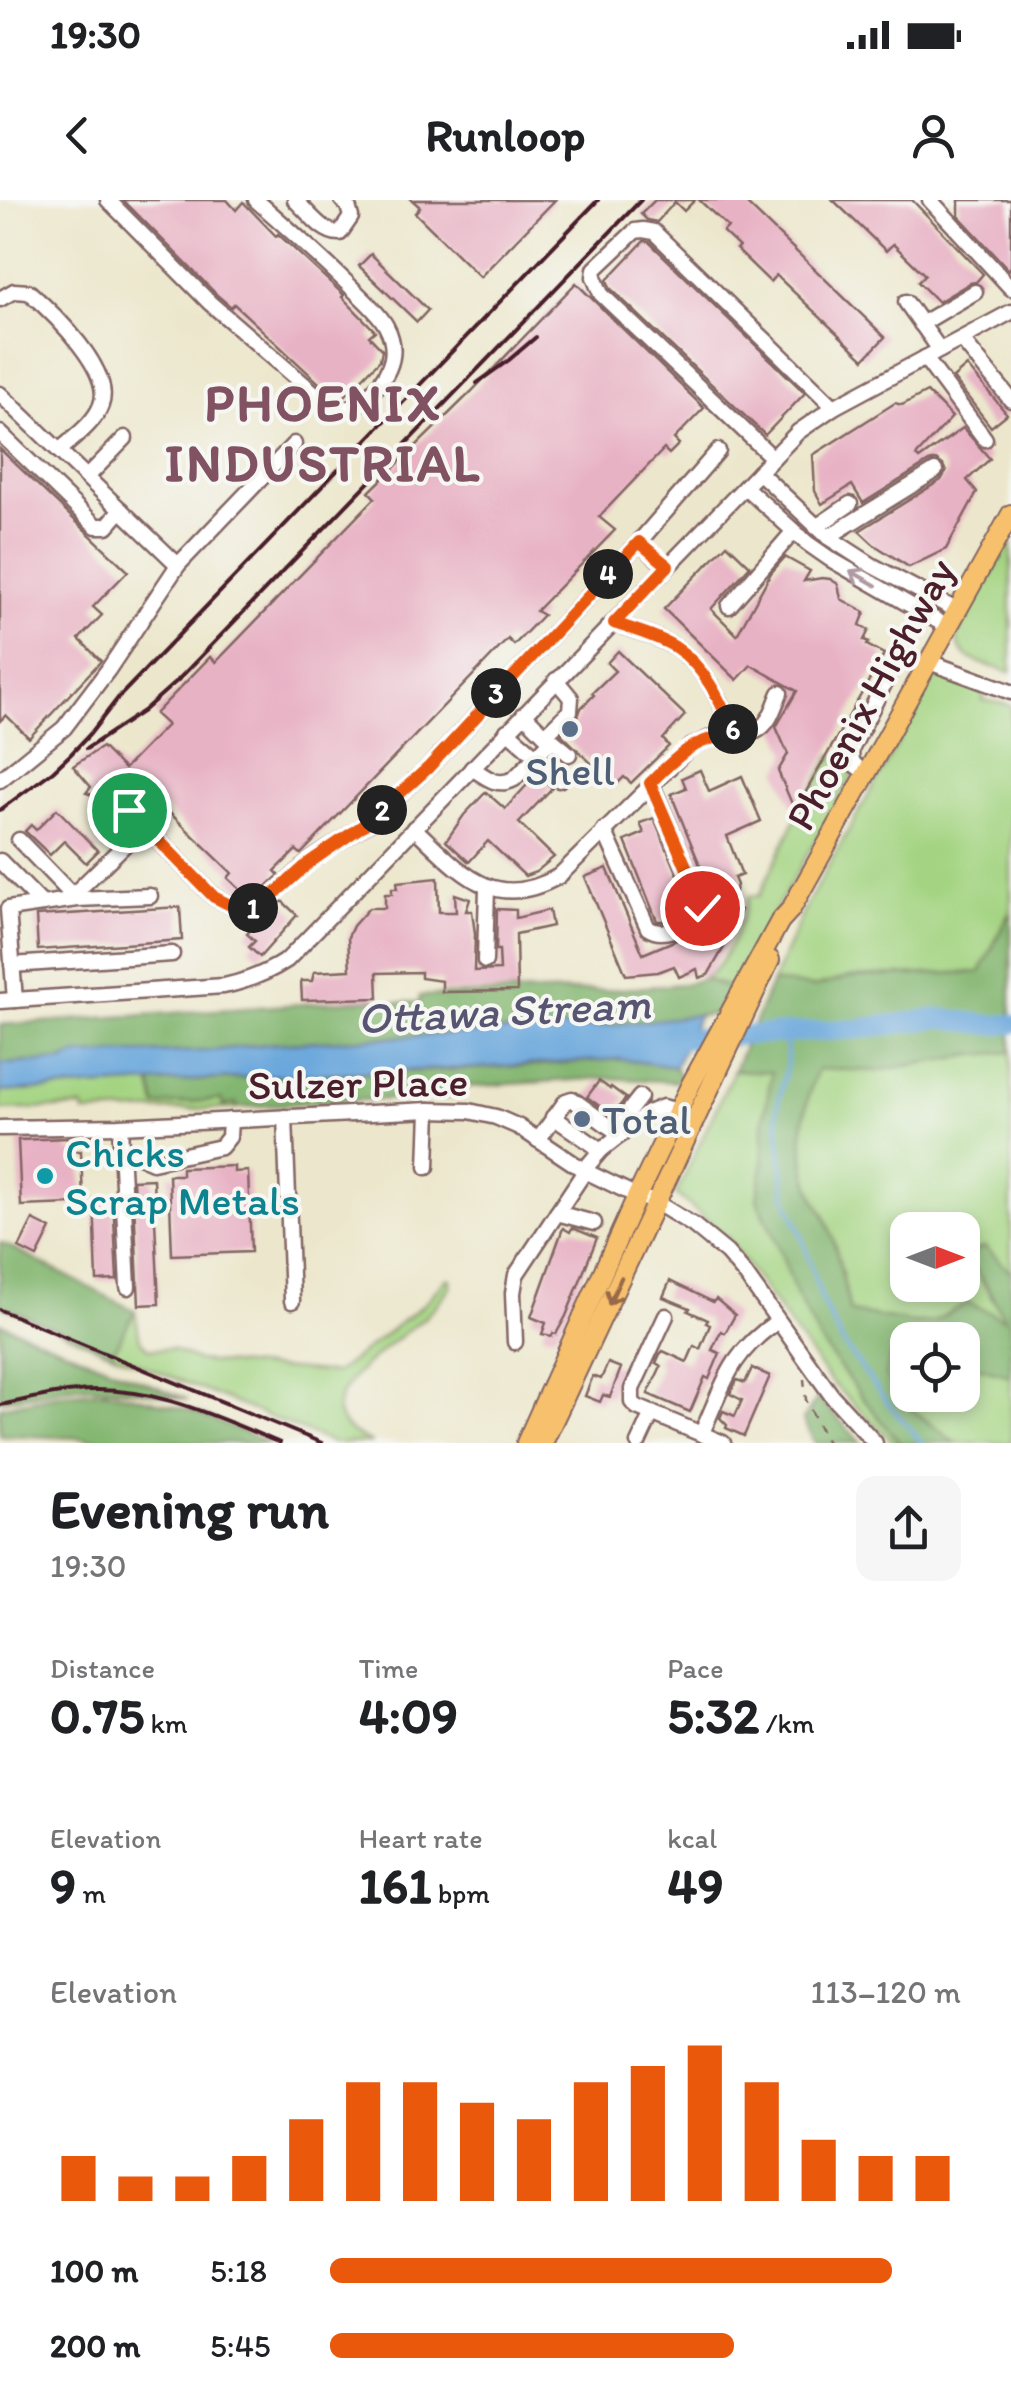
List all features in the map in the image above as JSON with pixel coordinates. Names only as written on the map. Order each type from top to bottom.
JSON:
[{"type":"main road","name":"Phoenix Highway","points":[[526,1443],[690,1084],[746,996],[1011,514]]},
{"type":"main road","name":"Phoenix Highway","points":[[543,1443],[718,1074],[746,996]]},
{"type":"street","points":[[108,200],[210,303],[328,405],[351,409],[370,395],[391,367],[393,343],[385,323],[326,261],[256,200]]},
{"type":"street","points":[[295,200],[328,232],[336,234],[351,217],[342,200]]},
{"type":"street","points":[[930,200],[1011,288]]},
{"type":"street","points":[[773,458],[601,294],[595,269],[635,231],[654,232],[834,407]]},
{"type":"street","points":[[0,299],[14,291],[29,292],[87,353],[102,381],[101,407],[59,451]]},
{"type":"street","points":[[922,324],[975,292]]},
{"type":"street","points":[[906,302],[940,350]]},
{"type":"street","points":[[150,896],[75,897],[3,907],[12,965],[8,1001],[224,986],[246,981],[287,960],[798,432],[834,407],[1011,312]]},
{"type":"street","points":[[962,340],[1011,400]]},
{"type":"street","points":[[925,358],[985,439]]},
{"type":"street","points":[[0,394],[178,565]]},
{"type":"street","points":[[29,422],[4,437],[96,526],[107,526],[120,510]]},
{"type":"street","points":[[86,477],[125,438]]},
{"type":"street","points":[[0,780],[64,728],[178,565],[294,444]]},
{"type":"street","points":[[129,810],[214,897],[246,909],[262,905],[310,862],[368,822],[428,768],[639,542],[718,450]]},
{"type":"street","points":[[822,532],[935,471]]},
{"type":"street","points":[[759,472],[822,532],[952,618]]},
{"type":"street","points":[[744,487],[830,559],[952,618]]},
{"type":"street","points":[[822,532],[850,504]]},
{"type":"street","points":[[729,606],[794,531]]},
{"type":"street","points":[[639,542],[668,566]]},
{"type":"street","points":[[614,623],[659,639],[696,664],[740,733]]},
{"type":"street","points":[[929,662],[1011,692]]},
{"type":"street","points":[[867,773],[854,766],[850,758],[852,748],[887,678]]},
{"type":"street","points":[[472,768],[494,782],[508,782],[536,756],[572,706],[571,698],[556,680]]},
{"type":"street","points":[[414,828],[474,882],[503,890],[543,885],[559,876],[690,747],[705,738],[756,731],[766,723],[780,693]]},
{"type":"street","points":[[524,714],[569,754]]},
{"type":"street","points":[[507,731],[559,780]]},
{"type":"street","points":[[604,830],[652,932],[663,933],[695,921],[701,901],[650,783]]},
{"type":"street","points":[[75,897],[145,825]]},
{"type":"street","points":[[18,840],[75,897]]},
{"type":"street","points":[[0,860],[42,904]]},
{"type":"street","points":[[485,961],[487,887]]},
{"type":"street","points":[[12,965],[172,954]]},
{"type":"street","points":[[515,1342],[516,1275],[640,1097]]},
{"type":"street","points":[[538,1140],[566,1101],[572,1099],[618,1132]]},
{"type":"street","points":[[618,1132],[655,1109],[678,1110]]},
{"type":"street","points":[[427,1167],[428,1110]]},
{"type":"street","name":"Sulzer Place","points":[[0,1128],[120,1126],[428,1110],[469,1110],[496,1117],[519,1127],[585,1171],[679,1215],[727,1253],[832,1396],[875,1443]]},
{"type":"street","points":[[285,1117],[292,1301]]},
{"type":"street","points":[[554,1117],[601,1150]]},
{"type":"street","points":[[121,1148],[153,1162],[221,1147],[229,1137],[230,1120]]},
{"type":"street","points":[[120,1126],[128,1288]]},
{"type":"street","points":[[557,1213],[594,1223]]},
{"type":"street","points":[[666,1316],[632,1388],[632,1402],[724,1443]]},
{"type":"street","points":[[702,1433],[738,1356],[755,1336],[778,1321]]},
{"type":"street","points":[[638,1443],[652,1413]]},
{"type":"path","points":[[802,1355],[806,1400],[826,1443]]},
{"type":"green space","points":[[1011,539],[1011,672],[969,657],[958,645],[957,636]]},
{"type":"green space","points":[[936,675],[985,691],[983,700],[1011,705],[1011,915],[980,972],[850,977],[814,987],[772,982],[807,904]]},
{"type":"green space","points":[[832,755],[854,773],[731,988],[703,979],[725,955],[749,896],[759,896],[797,816]]},
{"type":"green space","points":[[1011,915],[1011,1052],[876,1071],[818,1069],[804,1117],[803,1150],[809,1183],[834,1242],[850,1312],[908,1322],[890,1322],[890,1360],[885,1375],[890,1382],[890,1412],[916,1412],[955,1443],[900,1443],[821,1342],[796,1294],[757,1199],[763,1165],[763,1122],[772,1072],[734,1070],[772,982],[814,987],[850,977],[980,972]]},
{"type":"green space","points":[[703,979],[731,988],[716,1014],[601,1026],[268,1044],[208,1051],[77,1055],[62,1061],[0,1064],[0,1025],[376,999],[377,1003],[419,1002],[420,996],[610,990]]},
{"type":"green space","points":[[1011,1052],[1011,1272],[985,1248],[980,1250],[980,1212],[890,1212],[890,1302],[980,1302],[980,1278],[1006,1320],[968,1303],[932,1322],[850,1312],[834,1242],[805,1166],[804,1117],[817,1068],[876,1071]]},
{"type":"green space","points":[[619,1059],[675,1067],[682,1082],[606,1078],[463,1087],[460,1097],[236,1108],[236,1103],[223,1106],[221,1099],[156,1106],[151,1083],[502,1067]]},
{"type":"green space","points":[[734,1070],[772,1071],[763,1122],[763,1165],[757,1199],[821,1342],[900,1443],[894,1443],[830,1381],[726,1236],[676,1194]]},
{"type":"green space","points":[[151,1083],[157,1106],[222,1099],[237,1103],[236,1108],[84,1113],[83,1107],[0,1110],[0,1092]]},
{"type":"green space","points":[[0,1242],[135,1311],[112,1353],[0,1305]]},
{"type":"green space","points":[[985,1247],[1011,1272],[1011,1376],[981,1368],[980,1322],[932,1322],[968,1303],[1005,1319],[980,1277],[980,1249]]},
{"type":"green space","points":[[450,1279],[450,1287],[432,1310],[371,1360],[346,1386],[339,1400],[338,1412],[343,1423],[372,1443],[333,1443],[112,1353],[135,1311],[140,1340],[149,1349],[172,1349],[198,1361],[336,1373],[424,1304]]},
{"type":"green space","points":[[0,1323],[188,1400],[136,1390],[78,1386],[0,1400]]},
{"type":"green space","points":[[980,1368],[1011,1376],[1011,1443],[955,1443],[916,1412],[980,1412]]},
{"type":"green space","points":[[101,1391],[189,1410],[270,1443],[131,1443],[0,1435],[0,1407],[62,1394]]},
{"type":"green space","points":[[818,1397],[861,1443],[815,1443],[803,1420]]},
{"type":"water","points":[[699,1015],[675,1067],[619,1059],[0,1092],[0,1064],[62,1061],[77,1055],[208,1051],[270,1044],[601,1026]]},
{"type":"building","points":[[123,200],[227,200],[236,210],[243,202],[344,295],[375,331],[369,336],[382,350],[380,360],[343,398],[333,396],[234,304],[231,307],[217,295]]},
{"type":"building","points":[[412,200],[555,200],[480,277],[415,213],[420,207]]},
{"type":"building","points":[[655,200],[695,200],[684,211],[675,202],[657,222],[641,214]]},
{"type":"building","points":[[699,200],[743,200],[885,337],[864,359],[776,275],[770,282],[723,232],[728,227]]},
{"type":"building","points":[[833,200],[912,200],[983,274],[976,282],[938,302],[918,282],[925,275],[893,244],[886,251]]},
{"type":"building","points":[[959,200],[1011,200],[1009,270],[959,216]]},
{"type":"building","points":[[644,241],[805,393],[765,435],[610,288],[607,280]]},
{"type":"building","points":[[371,254],[428,310],[417,322],[359,266]]},
{"type":"building","points":[[576,283],[704,408],[674,439],[679,444],[669,454],[664,449],[599,517],[615,530],[536,611],[543,615],[514,645],[508,639],[301,854],[296,850],[275,871],[279,875],[258,895],[254,891],[248,897],[228,878],[232,873],[140,784],[116,810],[107,800],[86,793],[91,787],[73,766],[102,747],[124,769],[167,725],[155,714],[210,657],[216,662],[375,498],[369,492]]},
{"type":"building","points":[[967,366],[1007,414],[991,427],[953,378]]},
{"type":"building","points":[[927,392],[952,417],[916,456],[919,459],[963,428],[990,459],[967,480],[977,492],[946,549],[909,567],[859,531],[941,480],[946,472],[943,465],[936,460],[929,462],[863,503],[852,485],[822,504],[815,491],[813,455],[895,403],[902,405]]},
{"type":"building","points":[[0,449],[128,571],[93,607],[102,615],[79,639],[101,661],[29,738],[6,715],[0,721]]},
{"type":"building","points":[[727,544],[750,566],[711,609],[737,635],[771,573],[785,557],[810,571],[804,581],[822,578],[838,584],[841,599],[865,612],[860,625],[869,630],[864,640],[869,642],[867,645],[884,654],[795,811],[778,771],[788,754],[776,727],[797,691],[751,665],[737,680],[664,609]]},
{"type":"building","points":[[618,651],[685,715],[663,739],[669,746],[631,783],[624,777],[615,786],[561,734],[577,719],[592,693],[615,671],[607,663]]},
{"type":"building","points":[[700,770],[709,791],[742,776],[761,821],[727,836],[742,875],[734,878],[737,885],[732,901],[717,907],[671,794],[686,788],[682,778]]},
{"type":"building","points":[[537,774],[552,788],[519,823],[554,857],[536,872],[525,876],[488,841],[469,862],[446,841],[486,792],[505,809]]},
{"type":"building","points":[[57,809],[98,851],[86,863],[64,841],[50,855],[25,831],[31,825],[36,830]]},
{"type":"building","points":[[654,818],[690,903],[687,913],[664,921],[657,921],[625,841],[644,833],[640,823]]},
{"type":"building","points":[[607,868],[643,954],[712,925],[717,937],[730,907],[741,910],[708,975],[699,978],[697,969],[679,977],[674,966],[626,975],[585,877]]},
{"type":"building","points":[[438,878],[439,912],[456,912],[455,894],[470,899],[466,911],[472,911],[474,971],[500,970],[496,950],[497,909],[516,910],[516,918],[549,910],[552,926],[516,934],[517,991],[442,992],[442,981],[421,978],[421,972],[377,973],[378,998],[302,1000],[301,981],[312,981],[314,972],[350,970],[348,937],[353,926],[369,908],[385,908],[385,894],[398,888],[397,882]]},
{"type":"building","points":[[282,901],[297,915],[260,957],[249,947],[255,941],[247,934]]},
{"type":"building","points":[[180,907],[182,940],[38,950],[36,916]]},
{"type":"building","points":[[599,1081],[626,1098],[612,1115],[587,1097]]},
{"type":"building","name":"Chicks Scrap Metals","points":[[68,1138],[69,1151],[81,1151],[83,1200],[21,1206],[18,1140]]},
{"type":"building","points":[[234,1166],[234,1172],[248,1171],[251,1252],[172,1255],[169,1175],[182,1175],[182,1168]]},
{"type":"building","points":[[153,1179],[159,1304],[139,1305],[133,1180]]},
{"type":"building","points":[[113,1198],[117,1280],[97,1281],[94,1199]]},
{"type":"building","points":[[33,1220],[51,1229],[37,1257],[19,1248]]},
{"type":"building","points":[[563,1228],[597,1238],[566,1316],[552,1336],[542,1334],[546,1323],[531,1317]]},
{"type":"building","points":[[670,1281],[713,1302],[716,1299],[735,1315],[712,1350],[720,1353],[690,1412],[648,1394],[661,1366],[656,1363],[660,1354],[663,1351],[687,1362],[694,1346],[700,1349],[710,1325],[708,1320],[688,1311],[690,1308],[663,1297]]},
{"type":"building","points":[[608,1363],[621,1368],[610,1397],[603,1395],[600,1402],[585,1396],[593,1376],[601,1379]]},
{"type":"building","points":[[752,1368],[770,1376],[744,1436],[726,1428],[720,1418],[723,1411],[735,1416],[742,1400],[730,1394],[737,1380],[745,1383]]},
{"type":"waterway","name":"Ottawa Stream","points":[[665,1040],[858,1029],[940,1018],[1011,1024]]},
{"type":"waterway","points":[[775,1035],[787,1046],[777,1109],[785,1195],[822,1301],[842,1342],[922,1443]]},
{"type":"railway","points":[[0,810],[71,754],[118,698],[598,200]]},
{"type":"railway","points":[[86,749],[143,711],[178,680],[641,200]]},
{"type":"railway","points":[[477,383],[536,337]]},
{"type":"railway","points":[[0,1310],[322,1443]]},
{"type":"railway","points":[[0,1405],[77,1391],[130,1392],[182,1404],[280,1443]]},
{"type":"place","name":"Shell","points":[[570,729]]},
{"type":"place","name":"Total","points":[[582,1119]]},
{"type":"place","name":"Chicks Scrap Metals","points":[[45,1176]]},
{"type":"district","name":"PHOENIX INDUSTRIAL","points":[[323,433]]},
{"type":"route","points":[[129,810],[214,897],[236,908],[262,905],[330,846],[368,822],[428,768],[639,542],[668,566],[614,623],[659,639],[696,664],[735,734],[705,738],[678,756],[650,783],[702,908]]}]
